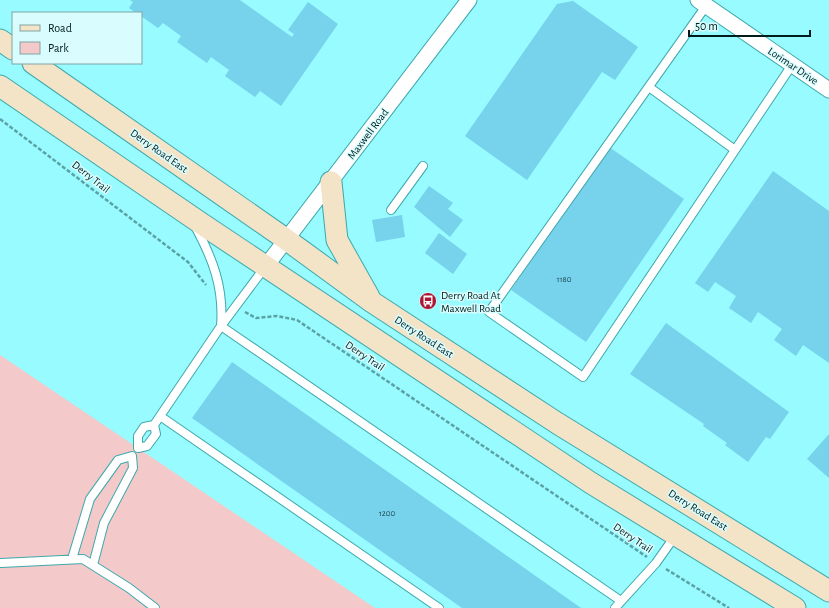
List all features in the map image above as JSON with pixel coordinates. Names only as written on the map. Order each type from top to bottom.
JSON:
[{"type":"main road","points":[[0,40],[12,48]]},
{"type":"main road","name":"Derry Road East","points":[[34,64],[372,302],[557,423],[829,591]]},
{"type":"main road","points":[[0,86],[188,215],[591,484],[795,608]]},
{"type":"main road","points":[[331,182],[336,240],[372,302]]},
{"type":"street","name":"Maxwell Road","points":[[266,266],[469,0]]},
{"type":"street","name":"Lorimar Drive","points":[[702,3],[829,90]]},
{"type":"lane","points":[[702,3],[649,87],[489,312],[584,377],[792,65]]},
{"type":"lane","points":[[649,87],[735,150]]},
{"type":"lane","points":[[391,210],[424,166]]},
{"type":"lane","points":[[188,215],[210,258],[222,296],[221,326]]},
{"type":"lane","points":[[138,448],[147,446],[156,434],[154,426],[160,416],[221,326],[266,266]]},
{"type":"lane","points":[[221,326],[621,601]]},
{"type":"lane","points":[[160,416],[439,608]]},
{"type":"lane","points":[[72,559],[90,498],[118,460],[132,456],[138,448],[138,436],[144,427],[154,426]]},
{"type":"lane","points":[[93,565],[104,523],[133,468],[132,456]]},
{"type":"lane","points":[[615,608],[656,563],[676,535]]},
{"type":"lane","points":[[0,563],[83,559],[129,588],[155,608]]},
{"type":"path","name":"Derry Trail","points":[[0,119],[188,262],[203,282],[222,296]]},
{"type":"path","name":"Derry Trail","points":[[236,307],[256,318],[277,316],[297,320],[656,563],[729,608]]},
{"type":"green space","points":[[0,355],[375,608],[0,608]]},
{"type":"building","points":[[130,0],[240,0],[292,37],[294,34],[288,30],[308,2],[338,24],[281,106],[260,91],[255,97],[225,76],[229,70],[211,57],[207,63],[177,42],[181,36],[163,23],[158,28],[142,17],[142,12],[135,12],[129,8],[133,2]]},
{"type":"building","points":[[573,1],[638,47],[615,80],[602,72],[527,180],[465,136],[557,4]]},
{"type":"building","points":[[609,147],[684,199],[586,342],[511,290]]},
{"type":"building","points":[[773,171],[829,211],[829,363],[803,345],[796,356],[774,340],[782,329],[758,312],[751,323],[729,308],[736,296],[715,282],[708,292],[695,283]]},
{"type":"building","points":[[429,186],[453,203],[448,209],[463,220],[450,237],[414,207]]},
{"type":"building","points":[[402,215],[405,237],[376,242],[372,220]]},
{"type":"building","points":[[439,233],[467,254],[453,274],[425,253]]},
{"type":"building","points":[[666,323],[789,412],[770,439],[766,437],[748,462],[725,445],[727,443],[703,426],[704,424],[630,374]]},
{"type":"building","points":[[232,362],[581,608],[462,608],[192,418]]},
{"type":"building","points":[[829,434],[829,478],[807,459]]},
{"type":"place","name":"Derry Road At Maxwell Road","points":[[428,301]]}]
